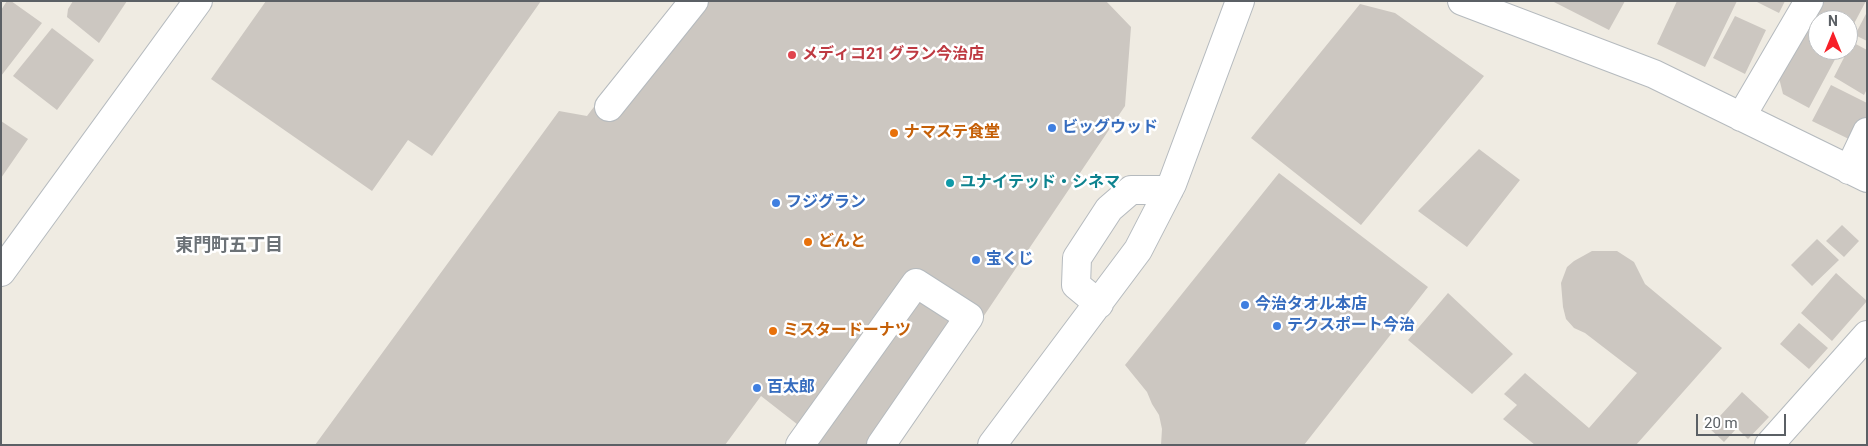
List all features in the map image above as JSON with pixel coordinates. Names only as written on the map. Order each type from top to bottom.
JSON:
[{"type":"street","points":[[1,272],[198,1]]},
{"type":"street","points":[[609,107],[694,1]]},
{"type":"street","points":[[992,445],[1138,250],[1169,190],[1240,1]]},
{"type":"street","points":[[1462,1],[1654,74],[1858,174],[1867,132]]},
{"type":"street","points":[[1741,117],[1809,1]]},
{"type":"street","points":[[1099,304],[1076,285],[1077,258],[1110,209],[1131,190],[1169,190]]},
{"type":"street","points":[[800,445],[916,283],[968,317],[881,445]]},
{"type":"street","points":[[1769,445],[1867,335]]},
{"type":"building","points":[[7,1],[11,1],[42,23],[1,76],[1,10]]},
{"type":"building","points":[[73,1],[127,1],[99,43],[67,17],[68,9]]},
{"type":"building","points":[[266,1],[541,1],[432,156],[408,140],[372,191],[211,79]]},
{"type":"building","name":"フジグラン","points":[[675,1],[1106,1],[1131,27],[1125,106],[897,445],[793,445],[811,435],[761,396],[725,445],[315,445],[559,111],[587,116]]},
{"type":"building","points":[[1552,1],[1625,1],[1609,30]]},
{"type":"building","points":[[1677,1],[1737,1],[1705,67],[1657,44]]},
{"type":"building","points":[[1755,1],[1785,1],[1779,13]]},
{"type":"building","points":[[1822,1],[1866,1],[1858,16],[1858,10],[1817,10]]},
{"type":"building","points":[[1360,4],[1395,13],[1484,76],[1361,225],[1251,138]]},
{"type":"building","points":[[1867,12],[1867,41],[1858,36],[1858,29]]},
{"type":"building","points":[[1735,16],[1766,30],[1745,74],[1713,58]]},
{"type":"building","points":[[1808,26],[1808,60],[1835,60],[1809,108],[1783,94],[1779,78]]},
{"type":"building","points":[[52,28],[94,60],[57,110],[13,76]]},
{"type":"building","points":[[1858,45],[1867,50],[1867,89],[1864,95],[1834,77],[1843,60],[1858,60]]},
{"type":"building","points":[[1831,85],[1867,103],[1867,125],[1857,143],[1812,121]]},
{"type":"building","points":[[1,121],[28,139],[1,178]]},
{"type":"building","points":[[1479,149],[1520,180],[1467,247],[1418,211]]},
{"type":"building","name":"テクスポート今治","points":[[1279,173],[1428,287],[1304,445],[1161,445],[1162,429],[1159,415],[1147,392],[1125,365]]},
{"type":"building","points":[[1842,225],[1859,241],[1844,257],[1826,241]]},
{"type":"building","points":[[1817,239],[1839,260],[1812,286],[1791,265]]},
{"type":"building","points":[[1592,251],[1617,251],[1634,262],[1645,284],[1722,348],[1636,445],[1535,445],[1503,419],[1517,405],[1504,394],[1525,373],[1589,428],[1637,373],[1585,333],[1574,328],[1566,319],[1561,283],[1567,267]]},
{"type":"building","points":[[1836,273],[1867,301],[1832,341],[1801,313]]},
{"type":"building","points":[[1448,293],[1513,354],[1472,394],[1408,340]]},
{"type":"building","points":[[1799,323],[1828,348],[1809,369],[1780,344]]},
{"type":"building","points":[[1742,392],[1769,417],[1748,439],[1737,428],[1724,442],[1709,428]]},
{"type":"place","name":"メディコ21 グラン今治店","points":[[792,55]]},
{"type":"place","name":"ビッグウッド","points":[[1052,128]]},
{"type":"place","name":"ナマステ食堂","points":[[894,133]]},
{"type":"place","name":"ユナイテッド・シネマ","points":[[950,183]]},
{"type":"place","name":"フジグラン","points":[[776,203]]},
{"type":"place","name":"どんと","points":[[808,242]]},
{"type":"place","name":"宝くじ","points":[[976,260]]},
{"type":"place","name":"今治タオル本店","points":[[1245,305]]},
{"type":"place","name":"テクスポート今治","points":[[1277,326]]},
{"type":"place","name":"ミスタードーナツ","points":[[773,331]]},
{"type":"place","name":"百太郎","points":[[757,388]]},
{"type":"district","name":"東門町五丁目","points":[[229,246]]}]
